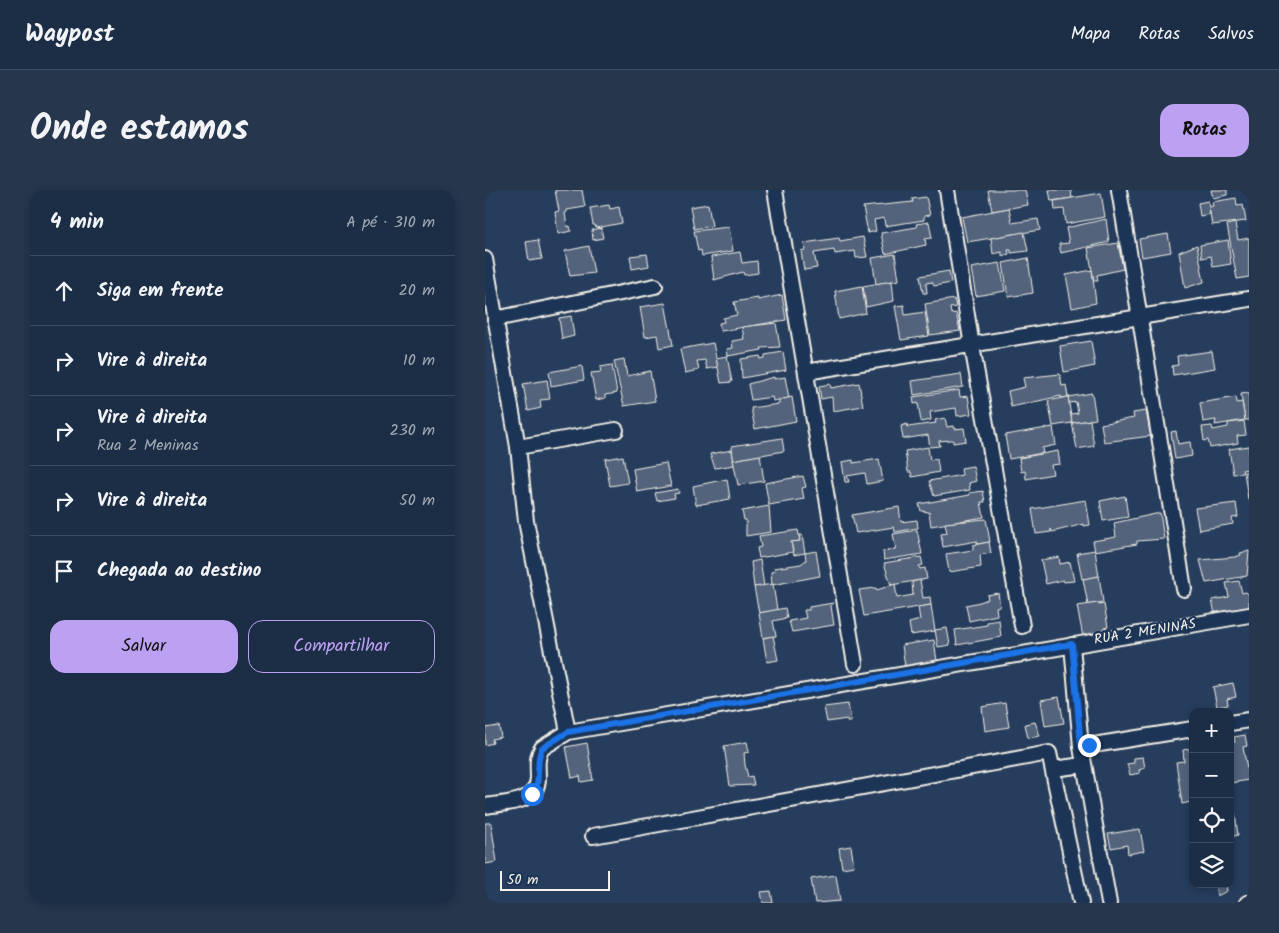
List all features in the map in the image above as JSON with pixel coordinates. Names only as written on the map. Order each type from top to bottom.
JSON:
[{"type":"street","points":[[775,190],[855,664]]},
{"type":"street","points":[[947,190],[972,346],[1022,626]]},
{"type":"street","points":[[1119,190],[1184,589]]},
{"type":"street","points":[[485,259],[518,446],[526,521],[568,732],[542,748],[537,761],[538,786],[532,794],[521,800],[485,806]]},
{"type":"street","points":[[495,319],[655,286]]},
{"type":"street","points":[[806,372],[1249,299]]},
{"type":"street","points":[[518,446],[617,430]]},
{"type":"street","name":"RUA 2 MENINAS","points":[[568,732],[1249,615]]},
{"type":"street","points":[[1072,644],[1081,747],[1109,903]]},
{"type":"street","points":[[1234,722],[1249,720]]},
{"type":"street","points":[[1081,747],[1189,730]]},
{"type":"street","points":[[593,836],[1049,753],[1081,903]]},
{"type":"street","points":[[1053,769],[1084,764]]},
{"type":"building","points":[[555,190],[582,190],[585,207],[567,210],[565,213],[567,227],[570,226],[571,231],[558,234],[555,212],[559,211]]},
{"type":"building","points":[[988,190],[1025,190],[1028,205],[992,211]]},
{"type":"building","points":[[1049,190],[1071,190],[1072,198],[1051,201]]},
{"type":"building","points":[[1211,190],[1227,190],[1227,195],[1213,198]]},
{"type":"building","points":[[1101,193],[1105,217],[1066,224],[1064,209],[1055,210],[1054,201]]},
{"type":"building","points":[[926,197],[930,215],[924,216],[924,220],[885,226],[884,218],[874,220],[876,231],[868,233],[863,207],[913,202],[912,199]]},
{"type":"building","points":[[1236,198],[1237,206],[1243,205],[1246,221],[1212,225],[1209,207],[1213,206],[1212,202]]},
{"type":"building","points":[[1208,201],[1210,214],[1200,216],[1198,203]]},
{"type":"building","points":[[708,204],[712,226],[694,229],[690,207]]},
{"type":"building","points":[[609,205],[610,209],[619,207],[622,223],[596,228],[593,225],[590,208]]},
{"type":"building","points":[[1009,208],[1012,223],[1038,219],[1040,230],[967,242],[962,217]]},
{"type":"building","points":[[1106,219],[1109,242],[1061,253],[1059,244],[1069,243],[1066,228]]},
{"type":"building","points":[[929,222],[932,238],[925,239],[926,245],[885,254],[881,233],[917,227],[916,224]]},
{"type":"building","points":[[1235,223],[1238,240],[1249,238],[1249,277],[1237,279],[1227,225]]},
{"type":"building","points":[[729,227],[733,251],[702,256],[701,250],[698,251],[694,231]]},
{"type":"building","points":[[601,228],[603,238],[593,240],[592,230]]},
{"type":"building","points":[[1024,232],[1028,251],[1011,253],[1011,250],[1008,250],[1009,254],[1002,256],[1002,252],[993,254],[991,238]]},
{"type":"building","points":[[1168,234],[1171,252],[1142,257],[1139,239]]},
{"type":"building","points":[[863,237],[867,257],[856,258],[855,251],[835,254],[834,250],[814,253],[817,268],[804,270],[801,251],[805,250],[804,243],[839,238],[840,241]]},
{"type":"building","points":[[538,240],[542,259],[529,261],[526,242]]},
{"type":"building","points":[[1228,240],[1231,264],[1213,267],[1211,256],[1202,258],[1200,245]]},
{"type":"building","points":[[1118,243],[1123,269],[1097,275],[1098,281],[1094,281],[1088,248]]},
{"type":"building","points":[[1197,245],[1204,282],[1185,288],[1179,252]]},
{"type":"building","points":[[589,246],[594,273],[570,276],[565,251]]},
{"type":"building","points":[[740,252],[742,263],[757,261],[758,273],[744,275],[743,272],[714,280],[711,257]]},
{"type":"building","points":[[647,254],[649,266],[632,269],[630,256]]},
{"type":"building","points":[[895,254],[899,280],[876,284],[872,258]]},
{"type":"building","points":[[1028,258],[1033,293],[1008,297],[1003,263]]},
{"type":"building","points":[[1000,263],[1005,291],[976,296],[971,268]]},
{"type":"building","points":[[1092,270],[1096,303],[1072,308],[1066,275]]},
{"type":"building","points":[[949,271],[951,283],[934,286],[932,282],[926,283],[927,293],[923,293],[920,276]]},
{"type":"building","points":[[892,281],[894,301],[866,307],[863,286]]},
{"type":"building","points":[[862,286],[866,313],[839,319],[835,291]]},
{"type":"building","points":[[782,295],[786,320],[721,331],[719,323],[724,322],[723,318],[737,315],[734,302]]},
{"type":"building","points":[[954,299],[956,307],[950,308],[951,314],[956,313],[960,331],[930,335],[925,304]]},
{"type":"building","points":[[665,303],[673,345],[659,348],[657,335],[645,337],[640,307]]},
{"type":"building","points":[[904,305],[905,315],[925,312],[929,336],[901,340],[895,306]]},
{"type":"building","points":[[571,316],[574,336],[562,339],[559,318]]},
{"type":"building","points":[[776,323],[780,347],[761,348],[762,350],[728,356],[727,349],[733,348],[732,341],[744,339],[742,327]]},
{"type":"building","points":[[1091,341],[1095,366],[1064,372],[1060,346]]},
{"type":"building","points":[[713,343],[718,367],[707,369],[705,360],[697,361],[699,370],[685,373],[680,349]]},
{"type":"building","points":[[1212,351],[1215,368],[1173,375],[1172,366],[1178,365],[1177,356]]},
{"type":"building","points":[[783,352],[786,370],[742,378],[741,359],[760,356],[761,359],[765,358],[765,355]]},
{"type":"building","points":[[727,356],[732,382],[721,383],[716,358]]},
{"type":"building","points":[[624,359],[627,376],[650,371],[655,401],[624,406],[614,361]]},
{"type":"building","points":[[612,365],[617,393],[605,395],[605,398],[596,400],[591,373],[601,372],[600,367]]},
{"type":"building","points":[[582,366],[584,380],[551,386],[549,372]]},
{"type":"building","points":[[961,374],[963,387],[914,395],[912,381]]},
{"type":"building","points":[[1060,374],[1062,386],[1066,385],[1068,397],[1061,398],[1061,396],[1011,407],[1008,391],[1025,387],[1023,378]]},
{"type":"building","points":[[774,377],[774,379],[785,377],[789,398],[773,401],[772,397],[751,400],[748,384]]},
{"type":"building","points":[[547,380],[550,399],[540,400],[541,408],[528,411],[523,384]]},
{"type":"building","points":[[859,383],[863,406],[833,411],[832,397],[821,399],[819,386],[830,384],[831,388]]},
{"type":"building","points":[[959,390],[960,397],[968,396],[971,414],[957,416],[956,408],[930,412],[931,420],[921,422],[918,403],[914,404],[913,397]]},
{"type":"building","points":[[1092,393],[1096,419],[1072,423],[1071,414],[1078,413],[1076,402],[1069,403],[1068,397]]},
{"type":"building","points":[[1249,393],[1249,420],[1245,420],[1241,394]]},
{"type":"building","points":[[792,397],[796,421],[755,429],[751,408],[779,404],[779,400]]},
{"type":"building","points":[[1068,397],[1072,423],[1053,426],[1048,401]]},
{"type":"building","points":[[1236,397],[1237,403],[1242,402],[1245,420],[1215,425],[1216,420],[1203,422],[1200,403]]},
{"type":"building","points":[[1146,411],[1151,436],[1104,442],[1101,424],[1134,418],[1133,413]]},
{"type":"building","points":[[945,418],[947,427],[954,426],[955,429],[964,428],[966,441],[953,443],[953,440],[939,441],[940,446],[930,447],[928,435],[903,439],[901,426],[907,424],[908,427],[936,423],[935,420]]},
{"type":"building","points":[[1090,420],[1094,446],[1077,449],[1072,423]]},
{"type":"building","points":[[1244,421],[1246,435],[1237,436],[1238,443],[1210,448],[1208,440],[1204,441],[1202,427],[1212,426],[1213,430],[1228,427],[1228,423]]},
{"type":"building","points":[[1053,427],[1056,445],[1042,448],[1043,453],[1009,459],[1005,435]]},
{"type":"building","points":[[1176,431],[1178,444],[1190,442],[1192,456],[1175,459],[1171,432]]},
{"type":"building","points":[[782,438],[784,451],[733,460],[732,446]]},
{"type":"building","points":[[1249,446],[1249,469],[1242,470],[1243,473],[1233,474],[1229,449]]},
{"type":"building","points":[[928,447],[930,460],[937,459],[939,472],[912,477],[911,472],[908,472],[905,451]]},
{"type":"building","points":[[732,450],[734,465],[715,468],[710,454]]},
{"type":"building","points":[[1058,451],[1060,464],[1051,465],[1053,474],[1026,479],[1025,471],[1021,472],[1019,458]]},
{"type":"building","points":[[760,455],[764,481],[738,485],[733,460]]},
{"type":"building","points":[[623,456],[628,483],[610,486],[605,459]]},
{"type":"building","points":[[879,459],[883,481],[867,484],[865,473],[847,476],[849,482],[845,482],[842,462],[853,460],[853,463]]},
{"type":"building","points":[[666,463],[671,486],[637,492],[633,469]]},
{"type":"building","points":[[973,466],[976,481],[969,483],[970,490],[934,496],[929,481],[962,475],[961,468]]},
{"type":"building","points":[[1244,472],[1249,472],[1249,499],[1248,499]]},
{"type":"building","points":[[803,476],[806,487],[802,488],[804,499],[769,505],[765,483]]},
{"type":"building","points":[[727,479],[730,499],[696,505],[693,486]]},
{"type":"building","points":[[678,489],[679,493],[674,494],[675,498],[657,501],[655,493]]},
{"type":"building","points":[[983,491],[985,502],[981,502],[984,517],[931,526],[929,512],[921,511],[919,504],[970,495],[969,493]]},
{"type":"building","points":[[1125,496],[1128,517],[1103,521],[1100,501]]},
{"type":"building","points":[[1086,500],[1090,525],[1084,526],[1084,524],[1052,532],[1051,529],[1051,532],[1036,534],[1032,509]]},
{"type":"building","points":[[1236,503],[1238,517],[1232,518],[1233,524],[1199,530],[1195,508]]},
{"type":"building","points":[[769,506],[771,532],[746,536],[746,520],[744,520],[742,511]]},
{"type":"building","points":[[899,507],[901,522],[917,520],[918,528],[895,532],[894,527],[856,533],[852,515]]},
{"type":"building","points":[[1160,513],[1164,539],[1137,541],[1137,544],[1095,551],[1093,541],[1116,537],[1114,523]]},
{"type":"building","points":[[986,519],[990,542],[977,544],[977,541],[943,547],[941,534],[947,533],[945,523]]},
{"type":"building","points":[[798,530],[800,541],[791,542],[793,552],[759,558],[757,548],[761,547],[759,536]]},
{"type":"building","points":[[917,530],[922,554],[884,560],[883,551],[896,549],[893,534]]},
{"type":"building","points":[[799,535],[802,535],[805,553],[794,555],[791,542],[800,541]]},
{"type":"building","points":[[989,542],[991,553],[980,555],[981,567],[949,572],[946,554],[973,550],[973,545]]},
{"type":"building","points":[[1095,550],[1099,577],[1082,579],[1077,553]]},
{"type":"building","points":[[816,551],[820,576],[772,585],[771,572],[775,571],[774,568],[801,564],[806,560],[805,553]]},
{"type":"building","points":[[1249,551],[1247,576],[1206,583],[1200,560],[1235,557],[1241,555],[1240,553]]},
{"type":"building","points":[[921,557],[923,565],[919,566],[920,569],[925,568],[927,579],[891,585],[884,563]]},
{"type":"building","points":[[1059,557],[1060,564],[1070,562],[1074,581],[1064,582],[1063,580],[1046,584],[1041,560]]},
{"type":"building","points":[[760,560],[764,586],[754,587],[751,562]]},
{"type":"building","points":[[1099,576],[1103,602],[1088,605],[1083,579]]},
{"type":"building","points":[[920,580],[923,598],[930,597],[931,605],[864,616],[859,590],[876,588],[877,590],[895,584],[897,598],[913,595],[912,582]]},
{"type":"building","points":[[1239,581],[1242,593],[1246,592],[1249,595],[1249,608],[1215,614],[1212,600],[1229,597],[1226,583]]},
{"type":"building","points":[[773,584],[777,610],[759,613],[754,587]]},
{"type":"building","points":[[998,593],[1000,606],[996,607],[997,615],[969,621],[966,605],[988,599],[987,595]]},
{"type":"building","points":[[833,603],[831,606],[834,625],[792,632],[789,621],[806,618],[804,610],[809,610],[809,607]]},
{"type":"building","points":[[1098,603],[1099,605],[1104,604],[1108,627],[1104,628],[1104,633],[1083,637],[1077,606]]},
{"type":"building","points":[[931,605],[935,631],[911,635],[909,623],[920,620],[918,607]]},
{"type":"building","points":[[785,608],[787,618],[773,621],[776,636],[763,638],[759,613]]},
{"type":"building","points":[[999,620],[1001,637],[957,645],[955,630],[987,625],[987,622]]},
{"type":"building","points":[[947,628],[950,645],[938,647],[935,630]]},
{"type":"building","points":[[773,636],[778,660],[767,662],[763,638]]},
{"type":"building","points":[[934,640],[937,661],[905,667],[902,645]]},
{"type":"building","points":[[1233,683],[1236,697],[1227,699],[1228,705],[1217,707],[1213,687]]},
{"type":"building","points":[[1059,697],[1064,723],[1045,726],[1041,700]]},
{"type":"building","points":[[1005,703],[1009,727],[985,731],[982,707]]},
{"type":"building","points":[[848,704],[851,722],[847,722],[847,719],[827,722],[824,707]]},
{"type":"building","points":[[1035,722],[1040,736],[1028,738],[1025,724]]},
{"type":"building","points":[[499,726],[501,737],[492,739],[493,743],[485,745],[485,728]]},
{"type":"building","points":[[1245,735],[1247,746],[1243,747],[1249,780],[1234,782],[1234,737]]},
{"type":"building","points":[[747,742],[749,752],[744,753],[745,765],[748,777],[752,776],[754,785],[730,786],[724,746]]},
{"type":"building","points":[[587,743],[593,780],[581,782],[580,776],[572,778],[566,747]]},
{"type":"building","points":[[1189,749],[1189,802],[1182,804],[1176,762],[1184,761],[1183,750]]},
{"type":"building","points":[[1143,757],[1145,768],[1139,770],[1140,773],[1130,775],[1127,764],[1134,763],[1134,758]]},
{"type":"building","points":[[1234,813],[1238,835],[1234,836]]},
{"type":"building","points":[[485,823],[491,823],[497,862],[485,864]]},
{"type":"building","points":[[1140,829],[1144,851],[1128,854],[1127,845],[1111,848],[1108,834]]},
{"type":"building","points":[[851,846],[854,866],[842,868],[839,848]]},
{"type":"building","points":[[836,875],[840,901],[815,903],[811,879]]},
{"type":"building","points":[[1216,888],[1227,888],[1227,891],[1217,896]]},
{"type":"building","points":[[771,891],[773,903],[763,903],[761,892]]},
{"type":"route","points":[[532,794],[538,786],[538,754],[547,743],[568,732],[648,720],[1072,644],[1081,747],[1089,745]]}]
